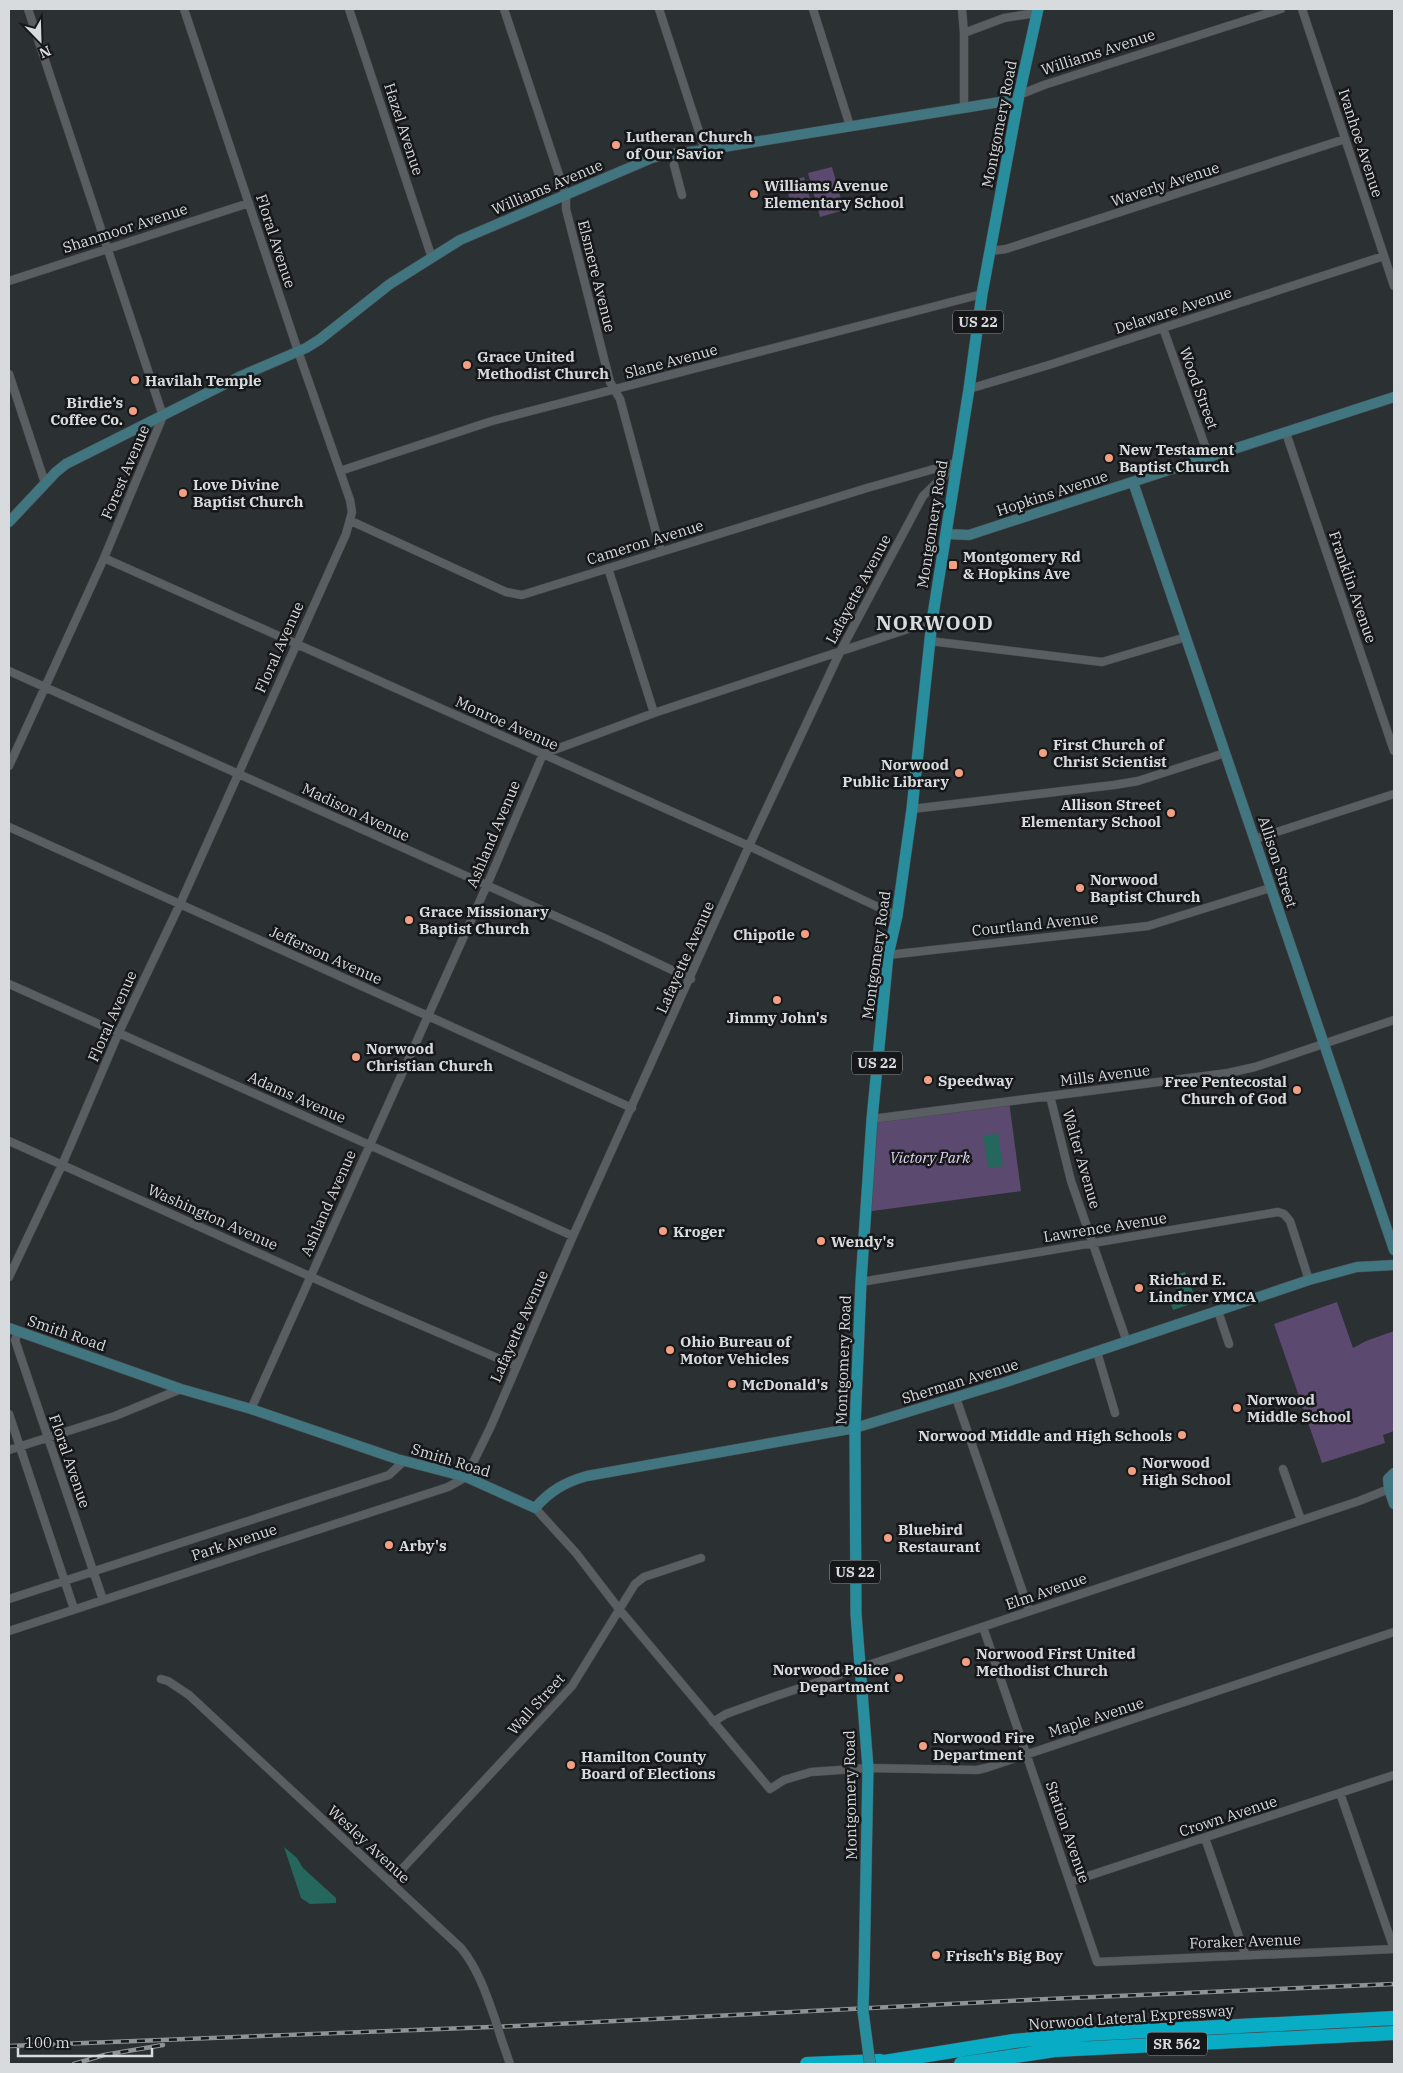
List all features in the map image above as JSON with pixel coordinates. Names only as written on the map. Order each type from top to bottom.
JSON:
[{"type":"highway","name":"Norwood Lateral Expressway","points":[[871,2064],[1014,2041],[1086,2034],[1394,2018]]},
{"type":"highway","name":"Norwood Lateral Expressway","points":[[961,2064],[1055,2050],[1394,2033]]},
{"type":"highway","points":[[807,2064],[896,2060]]},
{"type":"main road","name":"Montgomery Road","points":[[871,2064],[863,2011],[868,1768],[859,1668],[855,1588],[855,1428],[861,1282],[872,1119],[888,955],[898,916],[912,809],[932,621],[969,389],[982,294],[1019,94],[1037,11]]},
{"type":"street","name":"Forest Avenue","points":[[9,766],[104,558],[163,416],[28,9]]},
{"type":"street","name":"Floral Avenue","points":[[9,1277],[62,1165],[119,1032],[180,904],[351,521],[350,500],[298,351],[250,202],[184,9]]},
{"type":"street","name":"Hazel Avenue","points":[[349,9],[432,258]]},
{"type":"street","name":"Elsmere Avenue","points":[[504,9],[566,196],[566,209],[607,373],[620,399],[661,551]]},
{"type":"street","points":[[659,9],[705,150]]},
{"type":"street","points":[[813,9],[850,126]]},
{"type":"street","points":[[962,9],[964,33],[964,108]]},
{"type":"street","name":"Williams Avenue","points":[[9,522],[56,472],[80,455],[319,340],[386,288],[466,238],[658,156],[1006,101],[1019,94],[1052,82],[1281,9]]},
{"type":"street","name":"Ivanhoe Avenue","points":[[1302,9],[1394,286]]},
{"type":"street","points":[[964,33],[1004,18],[1037,11]]},
{"type":"street","name":"Waverly Avenue","points":[[991,251],[1006,249],[1346,139]]},
{"type":"street","points":[[674,165],[682,195]]},
{"type":"street","name":"Shanmoor Avenue","points":[[9,281],[250,202]]},
{"type":"street","points":[[422,228],[432,225]]},
{"type":"street","name":"Delaware Avenue","points":[[969,389],[1384,256]]},
{"type":"street","name":"Slane Avenue","points":[[340,471],[492,421],[982,294]]},
{"type":"street","name":"Wood Street","points":[[1163,328],[1209,457]]},
{"type":"street","points":[[9,374],[45,483]]},
{"type":"street","name":"Hopkins Avenue","points":[[946,534],[969,535],[1394,396]]},
{"type":"street","name":"Franklin Avenue","points":[[1286,432],[1394,751]]},
{"type":"street","name":"Cameron Avenue","points":[[351,521],[514,595],[957,463]]},
{"type":"street","name":"Lafayette Avenue","points":[[466,1477],[573,1236],[691,979],[749,846],[840,652],[923,496],[957,463]]},
{"type":"street","name":"Allison Street","points":[[1133,482],[1394,1250]]},
{"type":"street","name":"Monroe Avenue","points":[[104,558],[749,846],[898,916]]},
{"type":"street","points":[[608,568],[654,713]]},
{"type":"street","points":[[543,754],[654,713],[932,621]]},
{"type":"street","points":[[930,641],[1102,662],[1186,637]]},
{"type":"street","name":"Madison Avenue","points":[[9,671],[487,885],[691,979]]},
{"type":"street","points":[[912,809],[1138,781],[1225,753]]},
{"type":"street","name":"Ashland Avenue","points":[[251,1409],[487,885],[543,754]]},
{"type":"street","points":[[1255,839],[1394,794]]},
{"type":"street","name":"Jefferson Avenue","points":[[9,827],[632,1108]]},
{"type":"street","name":"Courtland Avenue","points":[[888,955],[1148,926],[1270,888]]},
{"type":"street","name":"Adams Avenue","points":[[9,984],[573,1236]]},
{"type":"street","name":"Mills Avenue","points":[[872,1119],[1228,1073],[1255,1067],[1394,1020]]},
{"type":"street","name":"Walter Avenue","points":[[1050,1096],[1071,1181],[1127,1342]]},
{"type":"street","name":"Washington Avenue","points":[[9,1141],[311,1275],[376,1306],[516,1366]]},
{"type":"street","name":"Lawrence Avenue","points":[[861,1282],[1278,1212],[1284,1214],[1290,1221],[1309,1280]]},
{"type":"street","name":"Sherman Avenue","points":[[534,1508],[547,1494],[568,1481],[855,1428],[956,1398],[1309,1280],[1357,1267],[1394,1265]]},
{"type":"street","points":[[1218,1311],[1229,1344]]},
{"type":"street","name":"Floral Avenue","points":[[14,1330],[15,1340],[103,1600]]},
{"type":"street","name":"Smith Road","points":[[14,1330],[181,1390],[251,1409],[404,1461],[466,1477],[534,1508],[576,1553],[619,1609],[770,1789]]},
{"type":"street","points":[[1097,1352],[1115,1413]]},
{"type":"street","points":[[9,1450],[114,1416],[181,1390]]},
{"type":"street","points":[[956,1398],[1029,1610]]},
{"type":"street","points":[[9,1414],[74,1609]]},
{"type":"street","name":"Park Avenue","points":[[9,1599],[93,1570],[389,1475],[404,1461]]},
{"type":"street","points":[[1283,1469],[1301,1520]]},
{"type":"street","points":[[1394,1473],[1388,1479],[1394,1504]]},
{"type":"street","name":"Park Avenue","points":[[9,1631],[448,1487],[466,1477]]},
{"type":"street","name":"Elm Avenue","points":[[713,1722],[726,1714],[859,1668],[1389,1489]]},
{"type":"street","name":"Wall Street","points":[[390,1882],[572,1686],[635,1584],[644,1577],[701,1558]]},
{"type":"street","name":"Station Avenue","points":[[983,1627],[1098,1962]]},
{"type":"street","name":"Maple Avenue","points":[[770,1789],[784,1780],[811,1772],[868,1768],[977,1770],[1394,1632]]},
{"type":"street","name":"Wesley Avenue","points":[[161,1679],[168,1681],[189,1695],[466,1955],[480,1978],[510,2064]]},
{"type":"street","name":"Crown Avenue","points":[[1070,1882],[1394,1775]]},
{"type":"street","points":[[1340,1793],[1394,1949]]},
{"type":"street","points":[[1205,1838],[1245,1954]]},
{"type":"street","name":"Foraker Avenue","points":[[1098,1962],[1245,1954],[1394,1949]]},
{"type":"green space","points":[[832,167],[844,210],[820,217],[808,173]]},
{"type":"green space","points":[[804,177],[811,202],[792,208],[785,182]]},
{"type":"green space","name":"Victory Park","points":[[1009,1101],[1021,1191],[865,1212],[872,1119]]},
{"type":"green space","points":[[1337,1302],[1353,1348],[1394,1331],[1394,1431],[1383,1435],[1385,1443],[1322,1463],[1274,1324]]},
{"type":"shaded area","points":[[998,1134],[1003,1166],[988,1168],[983,1135]]},
{"type":"shaded area","points":[[1185,1272],[1197,1302],[1173,1310],[1169,1298],[1178,1294],[1173,1276]]},
{"type":"shaded area","points":[[284,1847],[297,1858],[303,1868],[336,1898],[336,1903],[310,1904],[301,1898]]},
{"type":"railway","points":[[9,2046],[516,2026],[1048,1999],[1394,1984]]},
{"type":"railway","points":[[74,2064],[104,2055],[163,2045]]},
{"type":"place","name":"Lutheran Church of Our Savior","points":[[616,145]]},
{"type":"place","name":"Williams Avenue Elementary School","points":[[754,194]]},
{"type":"place","name":"Grace United Methodist Church","points":[[467,365]]},
{"type":"place","name":"Havilah Temple","points":[[135,380]]},
{"type":"place","name":"Birdie’s Coffee Co.","points":[[133,411]]},
{"type":"place","name":"New Testament Baptist Church","points":[[1109,458]]},
{"type":"place","name":"Love Divine Baptist Church","points":[[183,493]]},
{"type":"place","name":"Montgomery Rd & Hopkins Ave","points":[[953,565]]},
{"type":"place","name":"First Church of Christ Scientist","points":[[1043,753]]},
{"type":"place","name":"Norwood Public Library","points":[[959,773]]},
{"type":"place","name":"Allison Street Elementary School","points":[[1171,813]]},
{"type":"place","name":"Norwood Baptist Church","points":[[1080,888]]},
{"type":"place","name":"Grace Missionary Baptist Church","points":[[409,920]]},
{"type":"place","name":"Chipotle","points":[[805,934]]},
{"type":"place","name":"Jimmy John's","points":[[777,1000]]},
{"type":"place","name":"Norwood Christian Church","points":[[356,1057]]},
{"type":"place","name":"Speedway","points":[[928,1080]]},
{"type":"place","name":"Free Pentecostal Church of God","points":[[1297,1090]]},
{"type":"place","name":"Kroger","points":[[663,1231]]},
{"type":"place","name":"Wendy's","points":[[821,1241]]},
{"type":"place","name":"Richard E. Lindner YMCA","points":[[1139,1288]]},
{"type":"place","name":"Ohio Bureau of Motor Vehicles","points":[[670,1350]]},
{"type":"place","name":"McDonald's","points":[[732,1384]]},
{"type":"place","name":"Norwood Middle School","points":[[1237,1408]]},
{"type":"place","name":"Norwood Middle and High Schools","points":[[1182,1435]]},
{"type":"place","name":"Norwood High School","points":[[1132,1471]]},
{"type":"place","name":"Bluebird Restaurant","points":[[888,1538]]},
{"type":"place","name":"Arby's","points":[[389,1545]]},
{"type":"place","name":"Norwood First United Methodist Church","points":[[966,1662]]},
{"type":"place","name":"Norwood Police Department","points":[[899,1678]]},
{"type":"place","name":"Norwood Fire Department","points":[[923,1746]]},
{"type":"place","name":"Hamilton County Board of Elections","points":[[571,1765]]},
{"type":"place","name":"Frisch's Big Boy","points":[[936,1955]]},
{"type":"district","name":"NORWOOD","points":[[935,622]]}]
